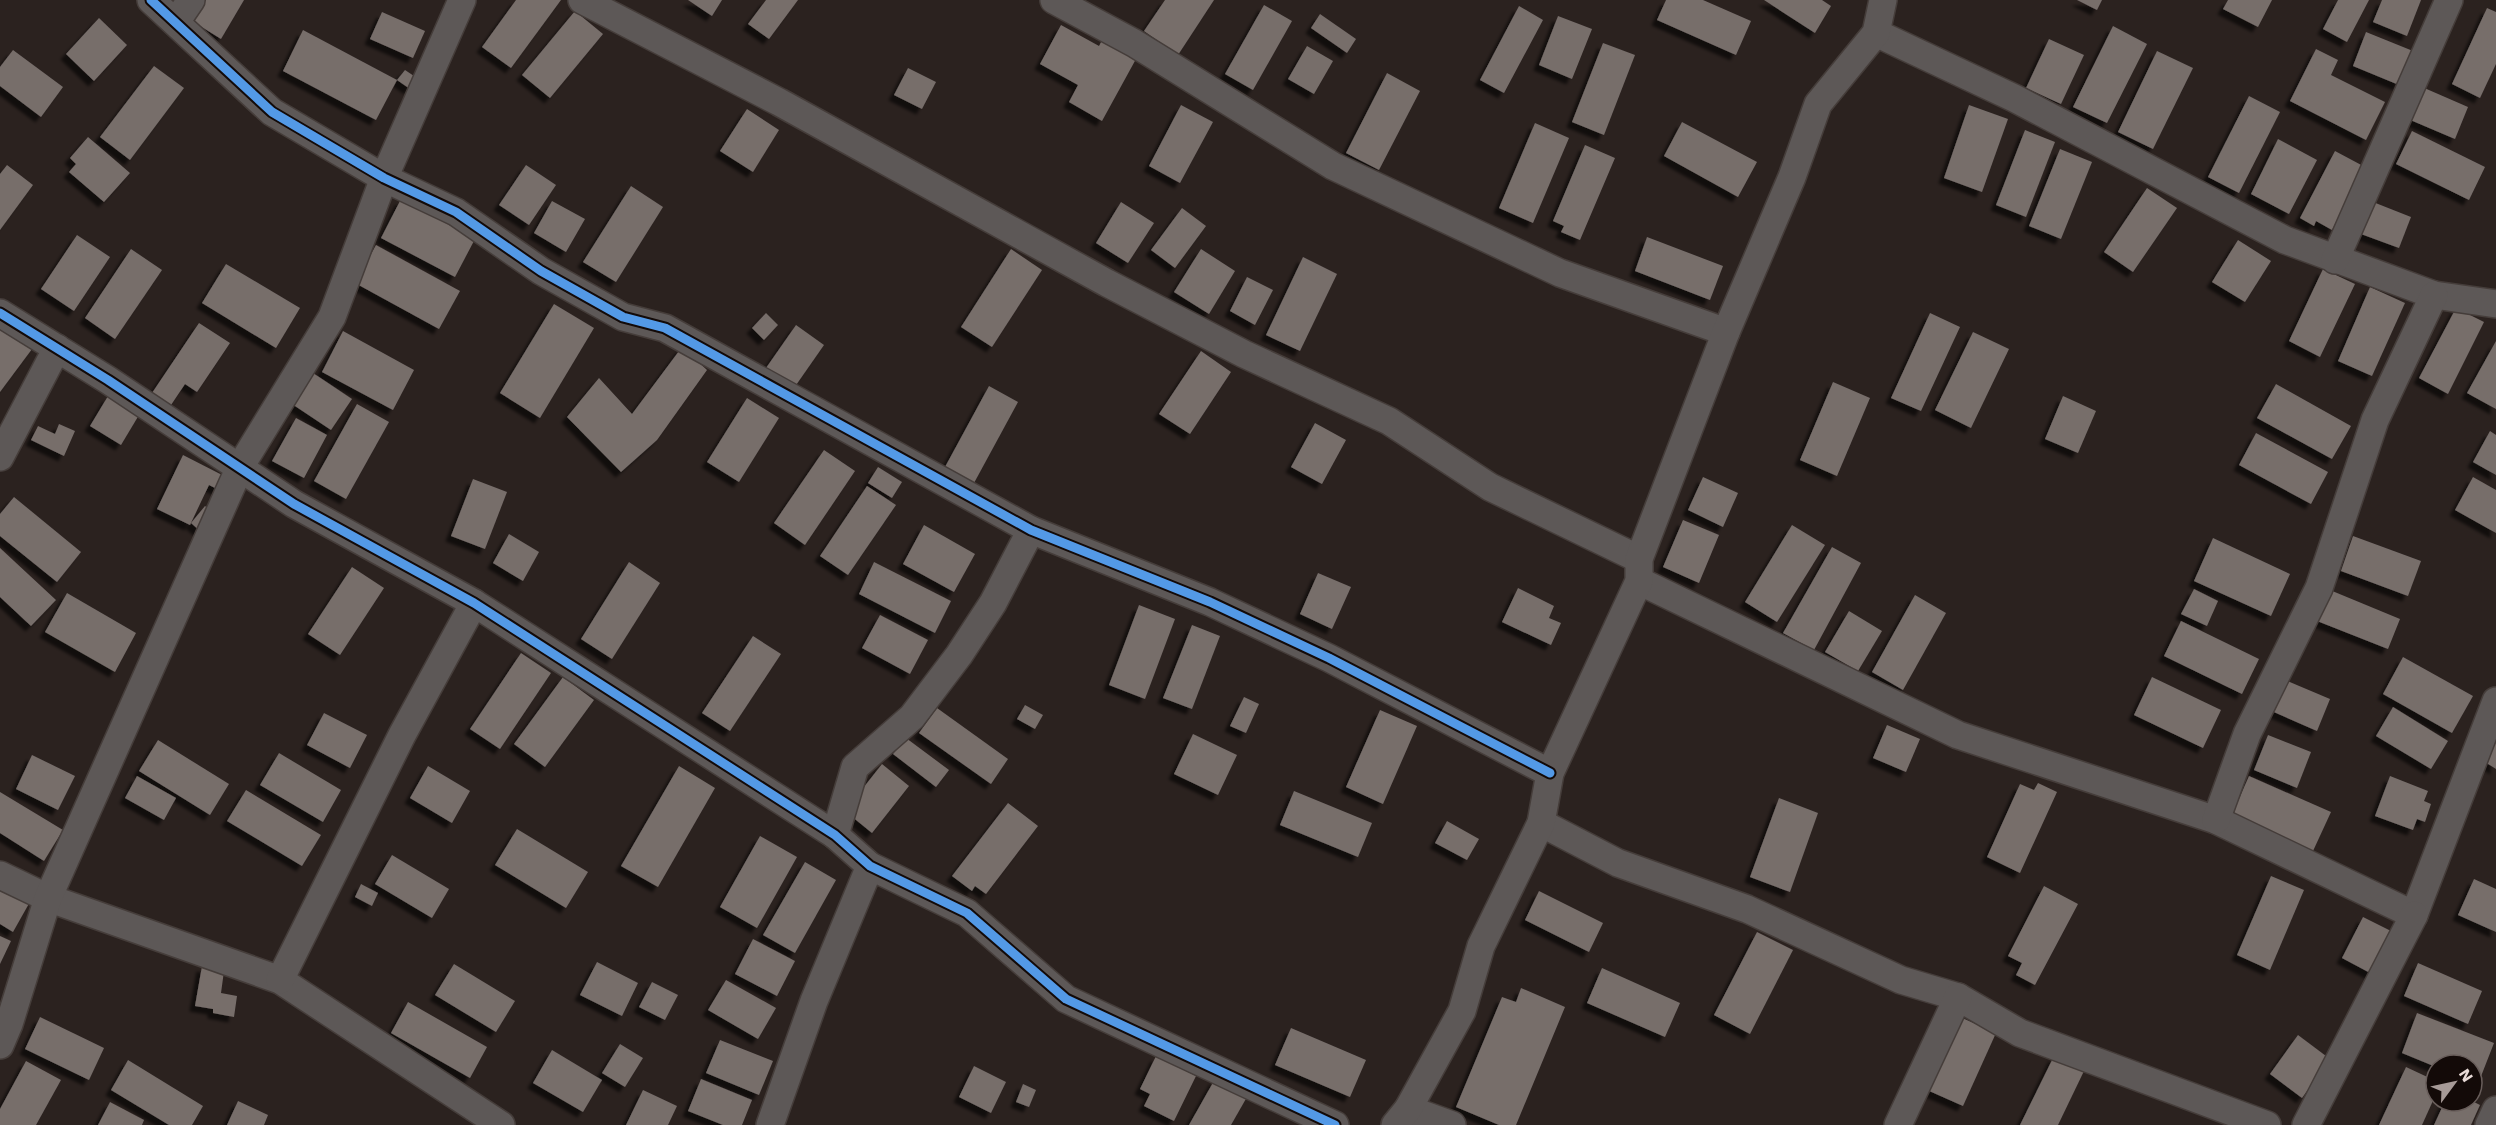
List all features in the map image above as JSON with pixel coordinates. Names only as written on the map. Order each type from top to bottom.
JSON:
[{"type":"street","points":[[150,0],[272,112],[384,178],[456,212],[541,271],[623,317],[664,328],[1031,530],[1210,602],[1329,658],[1550,773]]},
{"type":"street","points":[[176,22],[191,0]]},
{"type":"street","points":[[0,1045],[9,1024],[48,898],[240,466],[332,317],[384,178],[462,0]]},
{"type":"street","points":[[582,0],[779,102],[1107,283],[1244,354],[1389,421],[1490,487],[1639,570],[1958,735],[2216,820],[2414,915]]},
{"type":"street","points":[[1054,0],[1134,43],[1333,166],[1560,273],[1726,332]]},
{"type":"street","points":[[1452,1125],[1402,1117],[1462,1011],[1481,946],[1541,823],[1550,773],[1639,570],[1726,332],[1792,177],[1818,104],[1876,33],[1883,0]]},
{"type":"street","points":[[2335,260],[2449,0]]},
{"type":"street","points":[[1876,33],[2014,98],[2284,240],[2434,295],[2496,304]]},
{"type":"street","points":[[2216,820],[2247,734],[2319,588],[2375,420],[2434,295]]},
{"type":"street","points":[[0,312],[240,466],[294,504],[474,603],[835,835],[870,866],[967,913],[1066,999],[1335,1125]]},
{"type":"street","points":[[0,457],[57,348]]},
{"type":"street","points":[[835,835],[855,767],[912,717],[959,655],[993,603],[1031,530]]},
{"type":"street","points":[[280,980],[402,735],[474,603]]},
{"type":"street","points":[[2306,1125],[2414,915],[2496,701]]},
{"type":"street","points":[[1541,823],[1618,863],[1747,909],[1901,980],[1958,997],[2020,1033],[2267,1125]]},
{"type":"street","points":[[770,1125],[814,1001],[870,866]]},
{"type":"street","points":[[0,875],[48,898],[280,980],[501,1125]]},
{"type":"street","points":[[1898,1125],[1958,997]]},
{"type":"street","points":[[2489,1125],[2496,1110]]},
{"type":"building","points":[[200,0],[244,0],[221,39],[189,19]]},
{"type":"building","points":[[516,0],[561,0],[511,68],[482,47]]},
{"type":"building","points":[[688,0],[722,0],[712,16]]},
{"type":"building","points":[[766,0],[798,0],[769,39],[748,24]]},
{"type":"building","points":[[1165,0],[1214,0],[1178,55],[1144,31]]},
{"type":"building","points":[[1666,0],[1703,0],[1751,21],[1736,55],[1657,20]]},
{"type":"building","points":[[1764,0],[1822,0],[1831,6],[1815,33]]},
{"type":"building","points":[[2077,0],[2102,0],[2097,10]]},
{"type":"building","points":[[2228,0],[2272,0],[2258,27],[2223,9]]},
{"type":"building","points":[[2338,0],[2369,0],[2347,42],[2323,29]]},
{"type":"building","points":[[2382,0],[2421,0],[2407,36],[2373,22]]},
{"type":"building","points":[[1264,5],[1292,21],[1253,90],[1225,74]]},
{"type":"building","points":[[1519,6],[1543,20],[1504,93],[1480,80]]},
{"type":"building","points":[[2487,8],[2496,12],[2496,64],[2480,98],[2452,84]]},
{"type":"building","points":[[575,11],[603,34],[550,98],[522,75]]},
{"type":"building","points":[[382,12],[425,31],[413,58],[370,39]]},
{"type":"building","points":[[1320,14],[1356,39],[1347,53],[1311,28]]},
{"type":"building","points":[[1558,16],[1592,29],[1572,79],[1539,65]]},
{"type":"building","points":[[99,18],[127,45],[94,81],[66,54]]},
{"type":"building","points":[[1061,25],[1099,46],[1102,40],[1136,59],[1102,121],[1069,102],[1078,85],[1040,64]]},
{"type":"building","points":[[2113,26],[2147,44],[2107,123],[2073,107]]},
{"type":"building","points":[[303,30],[397,80],[376,120],[283,71]]},
{"type":"building","points":[[2366,32],[2413,51],[2399,85],[2353,66]]},
{"type":"building","points":[[2049,39],[2084,55],[2061,104],[2026,88]]},
{"type":"building","points":[[1603,43],[1635,55],[1604,135],[1572,122]]},
{"type":"building","points":[[1307,46],[1333,61],[1314,94],[1288,79]]},
{"type":"building","points":[[2316,49],[2338,60],[2331,75],[2385,102],[2366,140],[2290,101]]},
{"type":"building","points":[[13,50],[63,87],[41,117],[0,86],[0,67]]},
{"type":"building","points":[[2157,51],[2193,68],[2153,149],[2118,132]]},
{"type":"building","points":[[154,66],[184,88],[130,160],[100,137]]},
{"type":"building","points":[[908,68],[936,82],[922,109],[894,95]]},
{"type":"building","points":[[405,70],[417,78],[410,89],[397,80]]},
{"type":"building","points":[[1387,73],[1420,91],[1379,170],[1346,153]]},
{"type":"building","points":[[2422,87],[2468,107],[2455,139],[2408,119]]},
{"type":"building","points":[[2249,96],[2280,112],[2239,193],[2208,177]]},
{"type":"building","points":[[1181,105],[1213,122],[1180,183],[1149,166]]},
{"type":"building","points":[[1969,105],[2008,119],[1982,192],[1944,178]]},
{"type":"building","points":[[747,109],[779,130],[753,172],[720,151]]},
{"type":"building","points":[[1682,122],[1757,162],[1738,197],[1664,156]]},
{"type":"building","points":[[1535,123],[1569,138],[1533,223],[1499,208]]},
{"type":"building","points":[[2025,130],[2055,142],[2026,217],[1996,205]]},
{"type":"building","points":[[2412,131],[2485,167],[2469,200],[2396,164]]},
{"type":"building","points":[[88,137],[130,173],[104,202],[69,172],[76,164],[70,158]]},
{"type":"building","points":[[2278,139],[2317,160],[2289,214],[2251,194]]},
{"type":"building","points":[[1585,145],[1615,158],[1580,240],[1561,232],[1564,226],[1553,221]]},
{"type":"building","points":[[2060,149],[2092,162],[2061,239],[2029,226]]},
{"type":"building","points":[[2335,151],[2365,167],[2332,230],[2316,221],[2314,226],[2300,218]]},
{"type":"building","points":[[7,165],[33,185],[0,230],[0,174]]},
{"type":"building","points":[[526,165],[556,185],[529,225],[499,205]]},
{"type":"building","points":[[631,186],[663,207],[616,282],[583,262]]},
{"type":"building","points":[[2147,188],[2177,208],[2133,272],[2104,252]]},
{"type":"building","points":[[401,199],[475,239],[455,277],[381,238]]},
{"type":"building","points":[[552,201],[585,219],[566,252],[534,233]]},
{"type":"building","points":[[1121,202],[1154,223],[1128,263],[1096,243]]},
{"type":"building","points":[[2373,202],[2411,217],[2399,248],[2361,234]]},
{"type":"building","points":[[1182,208],[1206,226],[1175,268],[1151,250]]},
{"type":"building","points":[[77,235],[110,257],[74,311],[41,289]]},
{"type":"building","points":[[1647,237],[1723,266],[1710,300],[1635,271]]},
{"type":"building","points":[[2238,240],[2271,261],[2245,302],[2212,282]]},
{"type":"building","points":[[376,245],[460,291],[439,329],[355,283]]},
{"type":"building","points":[[131,249],[162,270],[115,339],[85,318]]},
{"type":"building","points":[[1011,249],[1042,270],[992,347],[961,327]]},
{"type":"building","points":[[1201,249],[1235,271],[1209,314],[1174,292]]},
{"type":"building","points":[[1303,257],[1337,274],[1300,351],[1266,335]]},
{"type":"building","points":[[226,264],[300,308],[276,348],[202,303]]},
{"type":"building","points":[[2323,269],[2355,284],[2320,357],[2289,341]]},
{"type":"building","points":[[1247,277],[1273,290],[1255,325],[1230,311]]},
{"type":"building","points":[[2370,287],[2405,303],[2372,376],[2338,361]]},
{"type":"building","points":[[554,304],[594,328],[540,418],[500,393]]},
{"type":"building","points":[[2456,308],[2484,322],[2448,394],[2419,378]]},
{"type":"building","points":[[766,313],[778,325],[764,340],[752,328]]},
{"type":"building","points":[[1930,313],[1960,327],[1921,411],[1891,398]]},
{"type":"building","points":[[199,323],[230,343],[197,392],[185,384],[171,405],[152,393]]},
{"type":"building","points":[[796,325],[824,345],[794,388],[766,368]]},
{"type":"building","points":[[0,326],[35,345],[0,392]]},
{"type":"building","points":[[343,331],[414,370],[393,410],[322,372]]},
{"type":"building","points":[[1973,332],[2009,349],[1971,428],[1935,410]]},
{"type":"building","points":[[2496,341],[2496,409],[2467,393]]},
{"type":"building","points":[[682,347],[707,370],[657,440],[621,472],[567,417],[599,378],[632,414]]},
{"type":"building","points":[[1201,351],[1231,372],[1190,434],[1159,414]]},
{"type":"building","points":[[313,373],[352,399],[331,430],[292,404]]},
{"type":"building","points":[[1833,382],[1870,398],[1837,476],[1800,460]]},
{"type":"building","points":[[2276,384],[2351,426],[2332,459],[2257,418]]},
{"type":"building","points":[[989,386],[1018,402],[974,483],[945,467]]},
{"type":"building","points":[[108,396],[139,415],[121,445],[90,426]]},
{"type":"building","points":[[2063,396],[2096,411],[2078,453],[2045,439]]},
{"type":"building","points":[[747,398],[779,418],[739,482],[707,462]]},
{"type":"building","points":[[357,404],[389,422],[346,499],[314,481]]},
{"type":"building","points":[[296,418],[327,435],[304,478],[272,461]]},
{"type":"building","points":[[1315,423],[1346,440],[1322,484],[1291,467]]},
{"type":"building","points":[[59,424],[75,431],[64,456],[31,440],[38,426],[55,434]]},
{"type":"building","points":[[2490,431],[2496,435],[2496,475],[2473,462]]},
{"type":"building","points":[[2256,433],[2328,472],[2311,504],[2239,465]]},
{"type":"building","points":[[824,450],[855,471],[805,545],[774,523]]},
{"type":"building","points":[[183,455],[228,478],[221,491],[209,485],[190,525],[157,509]]},
{"type":"building","points":[[878,467],[902,482],[892,498],[868,483]]},
{"type":"building","points":[[1703,477],[1738,493],[1723,527],[1688,510]]},
{"type":"building","points":[[2473,477],[2496,490],[2496,533],[2455,510]]},
{"type":"building","points":[[473,479],[507,492],[485,549],[451,536]]},
{"type":"building","points":[[867,486],[896,505],[848,575],[820,556]]},
{"type":"building","points":[[14,497],[81,552],[57,582],[0,536],[0,514]]},
{"type":"building","points":[[205,506],[215,514],[200,531],[191,523]]},
{"type":"building","points":[[1683,520],[1719,535],[1699,583],[1663,567]]},
{"type":"building","points":[[924,525],[975,554],[954,592],[903,564]]},
{"type":"building","points":[[1792,525],[1825,545],[1777,622],[1745,602]]},
{"type":"building","points":[[509,534],[539,552],[523,581],[493,563]]},
{"type":"building","points":[[2353,536],[2421,561],[2408,596],[2341,571]]},
{"type":"building","points":[[2213,538],[2290,574],[2271,616],[2194,581]]},
{"type":"building","points":[[1832,547],[1861,563],[1814,650],[1783,633]]},
{"type":"building","points":[[0,548],[56,600],[31,626],[0,597]]},
{"type":"building","points":[[629,562],[660,583],[612,659],[581,639]]},
{"type":"building","points":[[874,562],[951,601],[935,633],[859,594]]},
{"type":"building","points":[[352,567],[384,588],[340,655],[308,634]]},
{"type":"building","points":[[1318,573],[1351,587],[1332,629],[1300,614]]},
{"type":"building","points":[[1518,588],[1554,606],[1549,618],[1561,623],[1551,645],[1502,622]]},
{"type":"building","points":[[2325,588],[2400,619],[2388,649],[2312,619]]},
{"type":"building","points":[[2194,589],[2218,601],[2207,626],[2181,614]]},
{"type":"building","points":[[67,593],[136,633],[115,672],[45,632]]},
{"type":"building","points":[[1915,595],[1946,613],[1903,690],[1872,672]]},
{"type":"building","points":[[1139,605],[1175,619],[1145,699],[1109,685]]},
{"type":"building","points":[[1849,611],[1882,631],[1858,671],[1825,652]]},
{"type":"building","points":[[880,615],[928,640],[910,674],[862,648]]},
{"type":"building","points":[[2181,621],[2259,659],[2242,694],[2164,656]]},
{"type":"building","points":[[1192,625],[1220,636],[1192,709],[1163,698]]},
{"type":"building","points":[[753,636],[781,654],[730,731],[702,713]]},
{"type":"building","points":[[521,653],[551,673],[500,749],[470,729]]},
{"type":"building","points":[[2403,657],[2473,696],[2452,733],[2383,694]]},
{"type":"building","points":[[563,677],[594,700],[545,767],[514,744]]},
{"type":"building","points":[[2152,677],[2221,710],[2203,748],[2134,715]]},
{"type":"building","points":[[2280,678],[2330,699],[2317,731],[2267,709]]},
{"type":"building","points":[[1244,697],[1259,704],[1246,733],[1230,726]]},
{"type":"building","points":[[1025,705],[1043,715],[1035,729],[1017,719]]},
{"type":"building","points":[[2393,707],[2448,741],[2431,769],[2376,736]]},
{"type":"building","points":[[937,708],[1008,759],[991,784],[919,733]]},
{"type":"building","points":[[1380,710],[1417,726],[1383,804],[1346,787]]},
{"type":"building","points":[[324,713],[367,735],[350,768],[307,745]]},
{"type":"building","points":[[1887,725],[1920,739],[1906,772],[1873,758]]},
{"type":"building","points":[[1193,734],[1237,755],[1218,795],[1174,774]]},
{"type":"building","points":[[2268,735],[2311,752],[2297,788],[2254,770]]},
{"type":"building","points":[[906,738],[949,770],[936,787],[893,754]]},
{"type":"building","points":[[158,740],[229,784],[210,815],[139,771]]},
{"type":"building","points":[[2496,742],[2496,769],[2485,762]]},
{"type":"building","points":[[279,753],[341,790],[323,822],[260,785]]},
{"type":"building","points":[[32,755],[75,776],[58,810],[16,789]]},
{"type":"building","points":[[882,764],[909,786],[872,833],[845,811]]},
{"type":"building","points":[[428,766],[470,791],[452,823],[410,798]]},
{"type":"building","points":[[679,766],[715,788],[658,887],[621,866]]},
{"type":"building","points":[[137,776],[176,798],[164,820],[125,798]]},
{"type":"building","points":[[2249,776],[2331,812],[2313,851],[2232,815]]},
{"type":"building","points":[[2390,776],[2428,791],[2424,801],[2431,804],[2425,822],[2417,819],[2413,830],[2375,816]]},
{"type":"building","points":[[2038,783],[2057,792],[2020,873],[1987,857],[2020,784],[2034,790]]},
{"type":"building","points":[[246,790],[321,835],[302,866],[227,821]]},
{"type":"building","points":[[1294,791],[1372,823],[1358,857],[1280,825]]},
{"type":"building","points":[[0,792],[63,830],[44,861],[0,833]]},
{"type":"building","points":[[1779,798],[1818,813],[1790,892],[1750,877]]},
{"type":"building","points":[[1008,803],[1038,826],[986,894],[975,886],[972,891],[952,876]]},
{"type":"building","points":[[1447,821],[1479,839],[1467,860],[1435,843]]},
{"type":"building","points":[[517,829],[588,872],[566,908],[495,865]]},
{"type":"building","points":[[760,836],[797,857],[757,928],[720,907]]},
{"type":"building","points":[[392,855],[449,889],[432,918],[375,884]]},
{"type":"building","points":[[805,862],[836,880],[795,953],[763,935]]},
{"type":"building","points":[[2271,876],[2304,890],[2270,970],[2237,955]]},
{"type":"building","points":[[2474,879],[2496,889],[2496,932],[2458,915]]},
{"type":"building","points":[[0,882],[31,900],[13,932],[0,924]]},
{"type":"building","points":[[361,884],[378,893],[372,906],[355,897]]},
{"type":"building","points":[[2044,886],[2078,904],[2035,985],[2016,975],[2022,963],[2008,956]]},
{"type":"building","points":[[1539,891],[1603,923],[1589,952],[1525,920]]},
{"type":"building","points":[[2363,917],[2393,932],[2372,974],[2342,958]]},
{"type":"building","points":[[1757,932],[1793,950],[1750,1034],[1714,1015]]},
{"type":"building","points":[[0,936],[11,941],[0,964]]},
{"type":"building","points":[[753,939],[795,961],[777,996],[735,974]]},
{"type":"building","points":[[597,962],[638,983],[622,1016],[580,995]]},
{"type":"building","points":[[2418,963],[2482,991],[2468,1024],[2404,996]]},
{"type":"building","points":[[454,964],[515,1001],[496,1032],[435,995]]},
{"type":"building","points":[[202,966],[224,971],[221,993],[237,996],[234,1017],[213,1013],[213,1009],[195,1006]]},
{"type":"building","points":[[1602,968],[1680,1003],[1665,1037],[1587,1003]]},
{"type":"building","points":[[726,980],[776,1008],[758,1039],[708,1010]]},
{"type":"building","points":[[652,982],[678,995],[665,1020],[639,1007]]},
{"type":"building","points":[[1521,988],[1565,1007],[1516,1125],[1499,1125],[1456,1107],[1502,997],[1516,1002]]},
{"type":"building","points":[[408,1002],[487,1047],[470,1078],[391,1033]]},
{"type":"building","points":[[2417,1013],[2494,1043],[2484,1069],[2484,1053],[2424,1053],[2424,1062],[2402,1053]]},
{"type":"building","points":[[40,1017],[104,1048],[89,1080],[25,1049]]},
{"type":"building","points":[[1960,1017],[1996,1033],[1963,1106],[1927,1090]]},
{"type":"building","points":[[1291,1028],[1366,1060],[1350,1097],[1275,1065]]},
{"type":"building","points":[[2298,1035],[2330,1059],[2302,1098],[2270,1074]]},
{"type":"building","points":[[720,1040],[773,1061],[759,1095],[706,1073]]},
{"type":"building","points":[[620,1044],[643,1058],[625,1087],[602,1073]]},
{"type":"building","points":[[552,1050],[602,1080],[583,1112],[533,1083]]},
{"type":"building","points":[[1156,1056],[1196,1076],[1174,1121],[1144,1106],[1150,1094],[1140,1089]]},
{"type":"building","points":[[2054,1056],[2084,1071],[2058,1125],[2020,1125]]},
{"type":"building","points":[[128,1060],[203,1106],[192,1125],[169,1125],[111,1090]]},
{"type":"building","points":[[26,1061],[61,1080],[36,1125],[0,1125],[0,1109]]},
{"type":"building","points":[[974,1066],[1006,1082],[991,1113],[959,1097]]},
{"type":"building","points":[[2406,1067],[2424,1075],[2424,1113],[2427,1113],[2422,1125],[2379,1125]]},
{"type":"building","points":[[701,1079],[752,1100],[742,1125],[723,1125],[688,1111]]},
{"type":"building","points":[[1215,1079],[1247,1097],[1231,1125],[1189,1125]]},
{"type":"building","points":[[1023,1084],[1036,1090],[1029,1107],[1016,1102]]},
{"type":"building","points":[[643,1090],[677,1106],[668,1125],[626,1125]]},
{"type":"building","points":[[238,1101],[268,1115],[264,1125],[227,1125]]},
{"type":"building","points":[[110,1102],[144,1120],[142,1125],[98,1125]]},
{"type":"building","points":[[2440,1113],[2476,1113],[2471,1125],[2434,1125]]},
{"type":"cycle path","points":[[151,0],[272,112],[384,178],[456,212],[541,271],[623,317],[665,328],[1031,530],[1210,602],[1329,658],[1550,773]]},
{"type":"cycle path","points":[[0,313],[108,380],[294,504],[474,603],[835,835],[870,866],[967,913],[1066,999],[1335,1125]]}]
